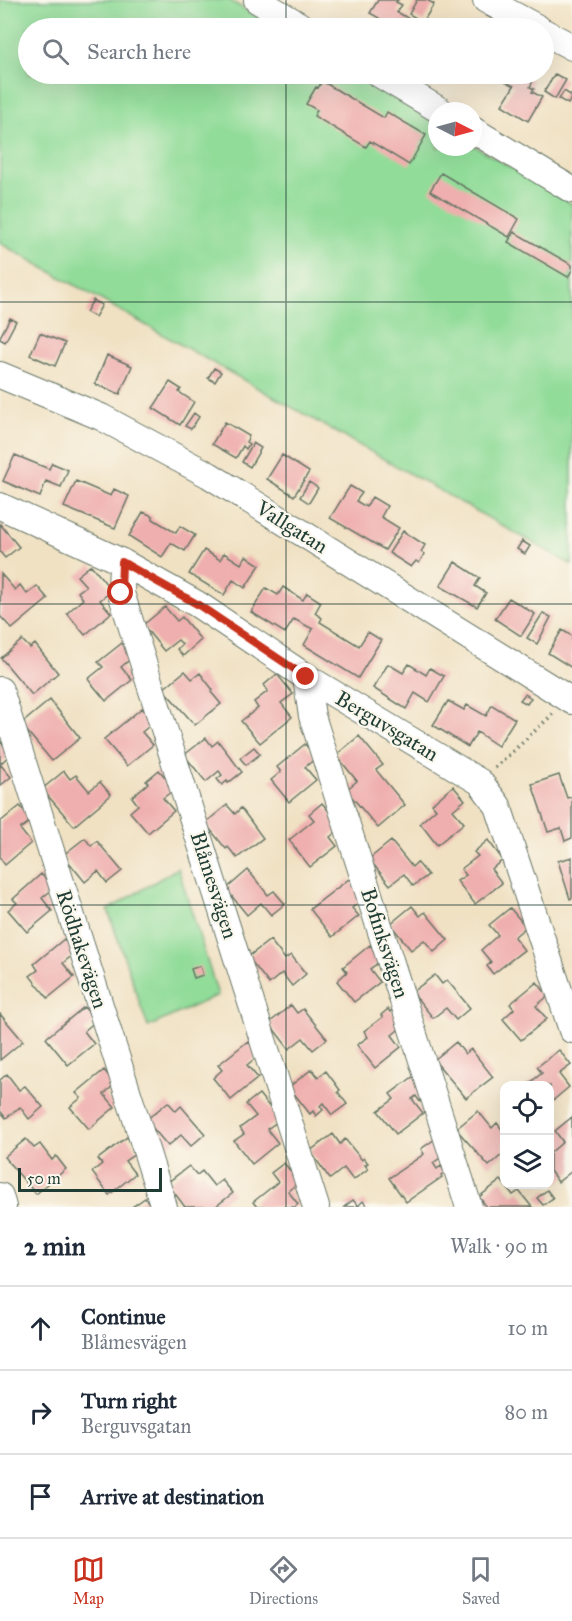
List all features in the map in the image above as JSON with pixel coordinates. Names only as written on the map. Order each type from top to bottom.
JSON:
[{"type":"street","points":[[257,0],[287,18]]},
{"type":"street","points":[[486,0],[519,18]]},
{"type":"street","points":[[554,38],[572,47]]},
{"type":"street","points":[[396,84],[428,103]]},
{"type":"street","points":[[482,135],[572,190]]},
{"type":"street","name":"Vallgatan","points":[[0,375],[101,417],[209,475],[571,700]]},
{"type":"street","name":"Berguvsgatan","points":[[0,507],[122,562],[197,604],[306,677],[480,782],[498,806],[572,1030]]},
{"type":"street","name":"Blåmesvägen","points":[[122,562],[121,593],[316,1207]]},
{"type":"street","name":"Bofinksvägen","points":[[306,677],[312,716],[469,1207]]},
{"type":"street","name":"Rödhakevägen","points":[[0,690],[164,1207]]},
{"type":"street","points":[[0,1196],[3,1207]]},
{"type":"path","points":[[480,782],[571,700]]},
{"type":"green space","points":[[0,0],[229,0],[260,18],[18,18],[18,84],[370,84],[428,119],[428,156],[482,156],[482,150],[572,204],[572,565],[0,243]]},
{"type":"green space","points":[[178,868],[218,995],[148,1027],[108,910]]},
{"type":"building","points":[[378,0],[398,0],[396,2],[402,5],[397,12],[408,18],[379,18],[370,13]]},
{"type":"building","points":[[417,0],[427,0],[434,4],[425,18],[416,18],[409,14]]},
{"type":"building","points":[[488,11],[503,18],[491,18],[485,15]]},
{"type":"building","points":[[555,74],[566,80],[555,99],[544,92],[549,84],[554,84]]},
{"type":"building","points":[[320,84],[327,84],[384,118],[387,112],[426,135],[409,165],[370,141],[366,147],[314,116],[317,110],[306,104],[316,87],[318,88]]},
{"type":"building","points":[[510,84],[532,84],[530,87],[534,89],[532,92],[542,97],[528,121],[502,105],[514,86]]},
{"type":"building","points":[[564,91],[572,96],[568,104],[559,99]]},
{"type":"building","points":[[441,173],[519,219],[509,237],[430,191]]},
{"type":"building","points":[[514,232],[572,265],[568,277],[508,242]]},
{"type":"building","points":[[93,300],[102,305],[95,317],[86,312]]},
{"type":"building","points":[[10,318],[16,321],[5,342],[0,337]]},
{"type":"building","points":[[40,333],[65,343],[55,366],[30,355]]},
{"type":"building","points":[[107,355],[132,366],[120,394],[95,384]]},
{"type":"building","points":[[214,368],[221,372],[215,382],[208,378]]},
{"type":"building","points":[[170,382],[181,389],[179,392],[194,402],[180,425],[153,408]]},
{"type":"building","points":[[194,413],[199,417],[191,429],[185,426]]},
{"type":"building","points":[[225,422],[249,436],[246,442],[249,444],[246,449],[243,446],[236,458],[212,444]]},
{"type":"building","points":[[253,443],[261,448],[250,467],[242,462]]},
{"type":"building","points":[[15,455],[49,469],[52,463],[68,470],[61,487],[46,481],[40,497],[3,481]]},
{"type":"building","points":[[282,455],[309,472],[294,496],[267,479]]},
{"type":"building","points":[[76,481],[111,496],[114,489],[129,496],[115,528],[64,507]]},
{"type":"building","points":[[309,482],[318,488],[309,503],[300,497]]},
{"type":"building","points":[[350,486],[362,493],[356,501],[366,507],[372,497],[387,506],[381,517],[399,528],[385,550],[330,518]]},
{"type":"building","points":[[143,512],[153,516],[153,519],[176,533],[180,526],[195,535],[185,551],[171,543],[162,557],[129,536]]},
{"type":"building","points":[[0,524],[19,547],[5,558],[0,552]]},
{"type":"building","points":[[403,531],[425,545],[421,552],[424,554],[419,563],[416,561],[411,567],[389,553]]},
{"type":"building","points":[[522,541],[530,546],[525,554],[517,549]]},
{"type":"building","points":[[204,550],[220,560],[224,553],[241,564],[246,556],[260,565],[245,588],[233,580],[224,595],[189,574]]},
{"type":"building","points":[[455,562],[480,578],[475,586],[486,593],[477,607],[440,586]]},
{"type":"building","points":[[91,565],[112,591],[100,600],[111,613],[85,635],[67,613],[83,599],[78,592],[86,586],[77,576]]},
{"type":"building","points":[[1,574],[15,590],[20,585],[27,594],[37,586],[48,599],[12,629],[0,616]]},
{"type":"building","points":[[283,587],[303,600],[307,593],[321,602],[315,613],[322,618],[320,622],[359,646],[368,632],[381,640],[358,678],[304,645],[313,629],[294,619],[285,633],[251,612],[266,588],[278,595]]},
{"type":"building","points":[[509,598],[535,614],[521,636],[495,619]]},
{"type":"building","points":[[165,607],[177,621],[182,617],[201,640],[183,656],[177,649],[182,644],[178,640],[164,651],[143,625]]},
{"type":"building","points":[[543,613],[551,617],[537,644],[527,638]]},
{"type":"building","points":[[562,630],[572,636],[572,668],[548,653]]},
{"type":"building","points":[[22,640],[30,648],[35,644],[58,673],[32,695],[1,658]]},
{"type":"building","points":[[122,643],[133,657],[121,667],[132,680],[106,701],[88,679],[103,667],[98,662]]},
{"type":"building","points":[[388,664],[403,673],[409,664],[426,675],[430,668],[444,676],[429,702],[415,693],[406,709],[373,688]]},
{"type":"building","points":[[185,671],[192,679],[200,673],[221,704],[195,725],[163,689]]},
{"type":"building","points":[[277,674],[293,694],[281,703],[292,717],[260,743],[241,721],[258,708],[254,702],[268,691],[264,685]]},
{"type":"building","points":[[525,694],[531,698],[527,704],[520,700]]},
{"type":"building","points":[[50,700],[80,738],[52,761],[21,724]]},
{"type":"building","points":[[448,701],[464,710],[467,705],[486,716],[492,705],[515,719],[498,746],[477,732],[468,747],[433,725]]},
{"type":"building","points":[[142,708],[154,722],[142,732],[153,745],[127,766],[104,739]]},
{"type":"building","points":[[359,736],[383,765],[376,770],[405,805],[378,828],[346,790],[357,781],[336,755]]},
{"type":"building","points":[[206,738],[212,746],[218,741],[242,772],[228,783],[227,781],[222,785],[217,779],[222,775],[219,771],[206,782],[184,755]]},
{"type":"building","points":[[0,741],[11,754],[0,764]]},
{"type":"building","points":[[305,744],[316,758],[305,767],[316,780],[289,802],[271,780],[281,772],[277,767]]},
{"type":"building","points":[[254,747],[260,754],[246,765],[240,758]]},
{"type":"building","points":[[0,764],[11,777],[0,786]]},
{"type":"building","points":[[159,770],[175,789],[163,798],[174,811],[148,833],[130,812],[138,805],[132,797]]},
{"type":"building","points":[[64,771],[70,779],[76,775],[89,791],[100,782],[111,795],[74,826],[42,789]]},
{"type":"building","points":[[559,775],[567,798],[572,797],[572,838],[565,841],[561,828],[548,832],[532,784]]},
{"type":"building","points":[[453,786],[465,800],[453,810],[464,823],[437,845],[420,823],[436,809],[432,804]]},
{"type":"building","points":[[322,803],[342,827],[330,837],[337,846],[310,867],[289,840],[314,820],[309,814]]},
{"type":"building","points":[[227,805],[235,814],[241,808],[263,838],[237,858],[228,847],[226,849],[205,823]]},
{"type":"building","points":[[20,806],[32,820],[20,829],[31,843],[5,865],[0,858],[0,822]]},
{"type":"building","points":[[85,838],[91,846],[97,841],[122,871],[107,883],[98,871],[85,882],[63,855]]},
{"type":"building","points":[[488,840],[503,860],[491,869],[502,883],[475,904],[457,881],[466,875],[461,869],[478,856],[474,852]]},
{"type":"building","points":[[391,841],[412,867],[417,862],[428,875],[413,886],[404,874],[390,885],[369,859]]},
{"type":"building","points":[[572,857],[572,898],[570,899],[558,861]]},
{"type":"building","points":[[248,870],[268,895],[274,891],[285,904],[271,915],[261,903],[247,915],[226,889]]},
{"type":"building","points":[[41,874],[54,888],[42,898],[52,911],[27,932],[8,910],[17,903],[13,899]]},
{"type":"building","points":[[349,879],[364,898],[352,908],[359,916],[332,937],[310,909]]},
{"type":"building","points":[[412,906],[420,916],[425,912],[448,940],[434,952],[424,940],[411,950],[390,924]]},
{"type":"building","points":[[510,908],[526,927],[514,937],[524,950],[493,974],[487,966],[491,962],[481,950],[498,935],[489,925]]},
{"type":"building","points":[[64,939],[75,953],[63,963],[74,977],[48,998],[30,976],[38,970],[34,964]]},
{"type":"building","points":[[270,940],[285,959],[291,955],[306,974],[292,986],[282,973],[269,984],[248,957]]},
{"type":"building","points":[[370,945],[382,960],[370,969],[380,982],[354,1002],[337,981],[347,972],[343,967]]},
{"type":"building","points":[[200,966],[203,975],[194,978],[191,969]]},
{"type":"building","points":[[435,975],[442,984],[447,980],[470,1008],[456,1020],[446,1008],[433,1018],[412,992]]},
{"type":"building","points":[[537,982],[548,996],[536,1006],[547,1019],[521,1040],[503,1019],[514,1009],[510,1004]]},
{"type":"building","points":[[291,1005],[297,1013],[303,1009],[327,1039],[313,1050],[303,1038],[289,1049],[269,1023]]},
{"type":"building","points":[[84,1007],[96,1021],[84,1031],[94,1044],[68,1065],[46,1038]]},
{"type":"building","points":[[388,1009],[390,1012],[392,1010],[404,1025],[392,1035],[401,1047],[375,1068],[357,1045],[368,1037],[364,1031],[383,1017],[381,1015]]},
{"type":"building","points":[[0,1014],[23,1041],[0,1060]]},
{"type":"building","points":[[248,1041],[259,1055],[247,1065],[258,1078],[231,1100],[213,1078],[222,1070],[218,1065]]},
{"type":"building","points":[[456,1042],[465,1054],[471,1049],[493,1077],[466,1098],[434,1060]]},
{"type":"building","points":[[559,1050],[571,1065],[559,1074],[569,1087],[554,1100],[554,1081],[532,1081],[542,1073],[537,1067]]},
{"type":"building","points":[[312,1069],[318,1077],[326,1071],[347,1104],[332,1115],[323,1103],[320,1106],[323,1110],[316,1116],[313,1111],[310,1114],[289,1087]]},
{"type":"building","points":[[104,1070],[115,1084],[104,1094],[115,1107],[89,1129],[70,1107],[81,1098],[76,1093]]},
{"type":"building","points":[[7,1074],[19,1090],[25,1086],[43,1107],[29,1119],[20,1107],[6,1118],[0,1111],[0,1080]]},
{"type":"building","points":[[414,1076],[429,1096],[420,1102],[416,1096],[412,1099],[423,1113],[396,1134],[378,1111],[394,1099],[390,1094]]},
{"type":"building","points":[[259,1094],[280,1120],[267,1129],[278,1143],[252,1164],[234,1141],[244,1134],[240,1128],[256,1116],[246,1104]]},
{"type":"building","points":[[168,1102],[176,1111],[181,1106],[205,1134],[191,1146],[181,1135],[168,1146],[146,1120]]},
{"type":"building","points":[[478,1111],[492,1128],[497,1123],[500,1127],[500,1156],[489,1166],[456,1129]]},
{"type":"building","points":[[572,1117],[572,1171],[558,1182],[554,1176],[554,1150],[563,1142],[555,1131]]},
{"type":"building","points":[[333,1134],[340,1144],[345,1139],[362,1160],[364,1158],[368,1163],[365,1165],[368,1169],[353,1180],[344,1168],[330,1179],[310,1151]]},
{"type":"building","points":[[127,1137],[138,1152],[125,1161],[135,1174],[109,1195],[92,1172],[102,1164],[98,1159]]},
{"type":"building","points":[[26,1139],[34,1148],[40,1144],[52,1160],[56,1156],[66,1169],[36,1194],[4,1157]]},
{"type":"building","points":[[435,1139],[446,1154],[433,1163],[437,1169],[441,1166],[445,1172],[441,1175],[442,1177],[406,1202],[389,1178],[424,1154],[421,1149]]},
{"type":"building","points":[[284,1163],[299,1182],[288,1191],[298,1204],[295,1207],[257,1207],[253,1202],[278,1182],[271,1173]]},
{"type":"building","points":[[189,1166],[197,1175],[202,1171],[214,1186],[222,1180],[233,1193],[215,1207],[185,1207],[167,1183]]},
{"type":"building","points":[[500,1181],[500,1189],[508,1189],[513,1195],[519,1191],[532,1207],[487,1207],[479,1197]]},
{"type":"building","points":[[547,1190],[553,1198],[543,1205],[537,1198]]},
{"type":"building","points":[[145,1198],[152,1207],[132,1207]]},
{"type":"building","points":[[353,1200],[358,1206],[363,1201],[368,1207],[344,1207]]},
{"type":"route","points":[[121,593],[122,562],[197,604],[306,677]]}]
